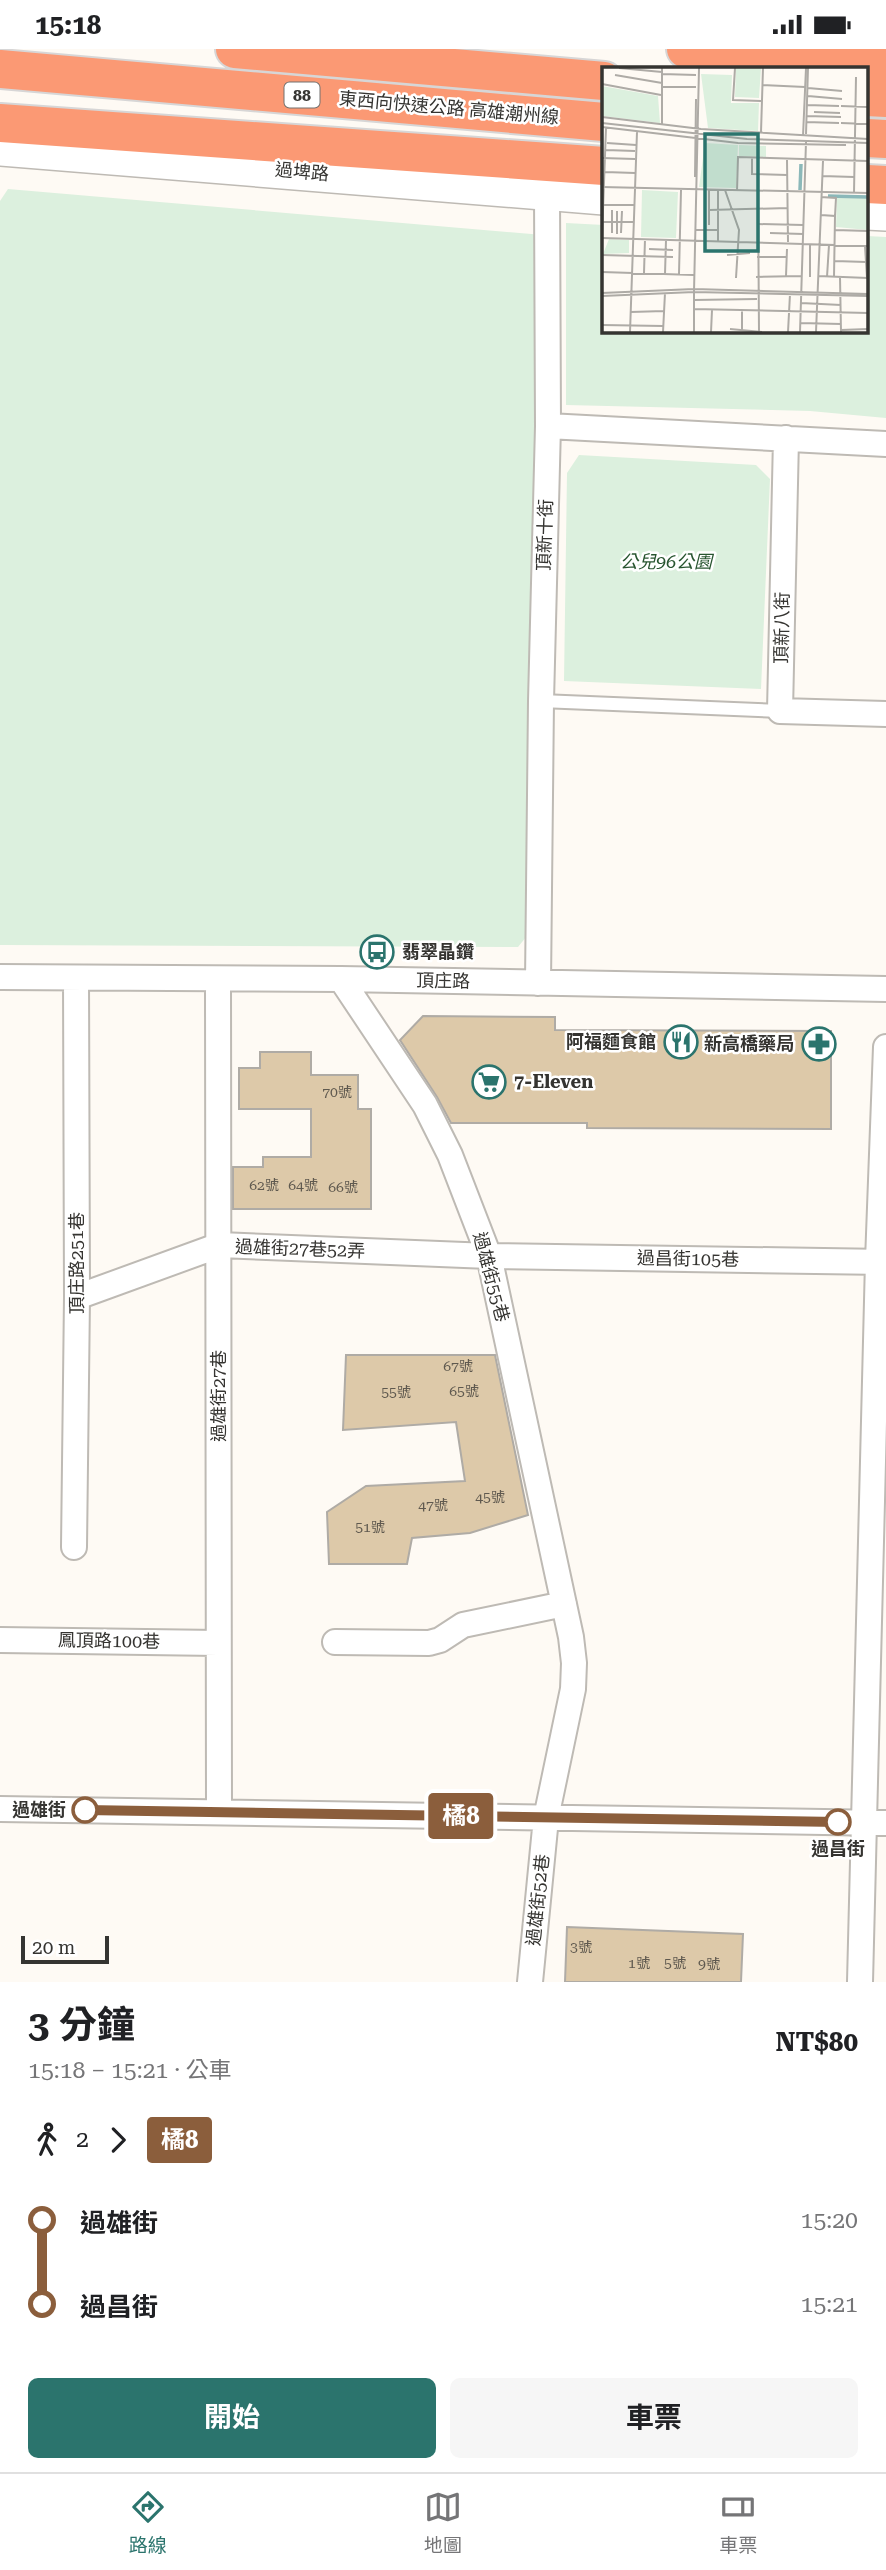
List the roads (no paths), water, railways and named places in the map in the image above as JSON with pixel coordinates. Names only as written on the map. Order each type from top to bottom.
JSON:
[{"type":"highway","name":"88","points":[[235,49],[602,81]]},
{"type":"highway","points":[[686,49],[886,61]]},
{"type":"highway","name":"東西向快速公路 高雄潮州線","points":[[0,69],[602,122]]},
{"type":"highway","points":[[868,97],[886,98]]},
{"type":"highway","points":[[0,123],[602,166]]},
{"type":"highway","points":[[868,138],[886,139]]},
{"type":"highway","points":[[868,184],[886,185]]},
{"type":"main road","name":"過埤路","points":[[0,148],[602,197]]},
{"type":"main road","points":[[868,212],[886,213]]},
{"type":"street","name":"頂新十街","points":[[538,983],[548,426],[547,193]]},
{"type":"street","points":[[548,426],[886,444]]},
{"type":"street","name":"頂新八街","points":[[780,711],[786,438]]},
{"type":"street","points":[[780,711],[886,714]]},
{"type":"street","name":"頂庄路","points":[[0,977],[341,979],[886,989]]},
{"type":"street","name":"頂庄路251巷","points":[[74,1547],[77,1297],[76,978]]},
{"type":"street","name":"過雄街27巷","points":[[218,979],[219,1812]]},
{"type":"street","name":"過雄街55巷","points":[[341,979],[425,1105],[450,1155],[489,1257],[564,1604],[574,1663],[573,1689],[546,1818]]},
{"type":"street","points":[[860,1982],[875,1822],[886,1047]]},
{"type":"street","name":"過雄街27巷52弄","points":[[77,1297],[220,1245],[489,1257]]},
{"type":"street","name":"過昌街105巷","points":[[489,1257],[882,1261]]},
{"type":"street","points":[[335,1642],[429,1643],[440,1640],[463,1625],[564,1604]]},
{"type":"street","name":"鳳頂路100巷","points":[[0,1640],[218,1643]]},
{"type":"street","points":[[0,1809],[875,1822]]},
{"type":"street","name":"過雄街52巷","points":[[530,1982],[546,1818]]},
{"type":"lane","points":[[541,701],[780,711]]},
{"type":"place","name":"翡翠晶鑽","points":[[377,952]]},
{"type":"place","name":"阿福麵食館","points":[[681,1042]]},
{"type":"place","name":"新高橋藥局","points":[[819,1044]]},
{"type":"place","name":"7-Eleven","points":[[489,1082]]},
{"type":"place","name":"過雄街","points":[[85,1810]]},
{"type":"place","name":"過昌街","points":[[838,1822]]},
{"type":"park label","name":"公兒96公園","points":[[666,562]]}]
